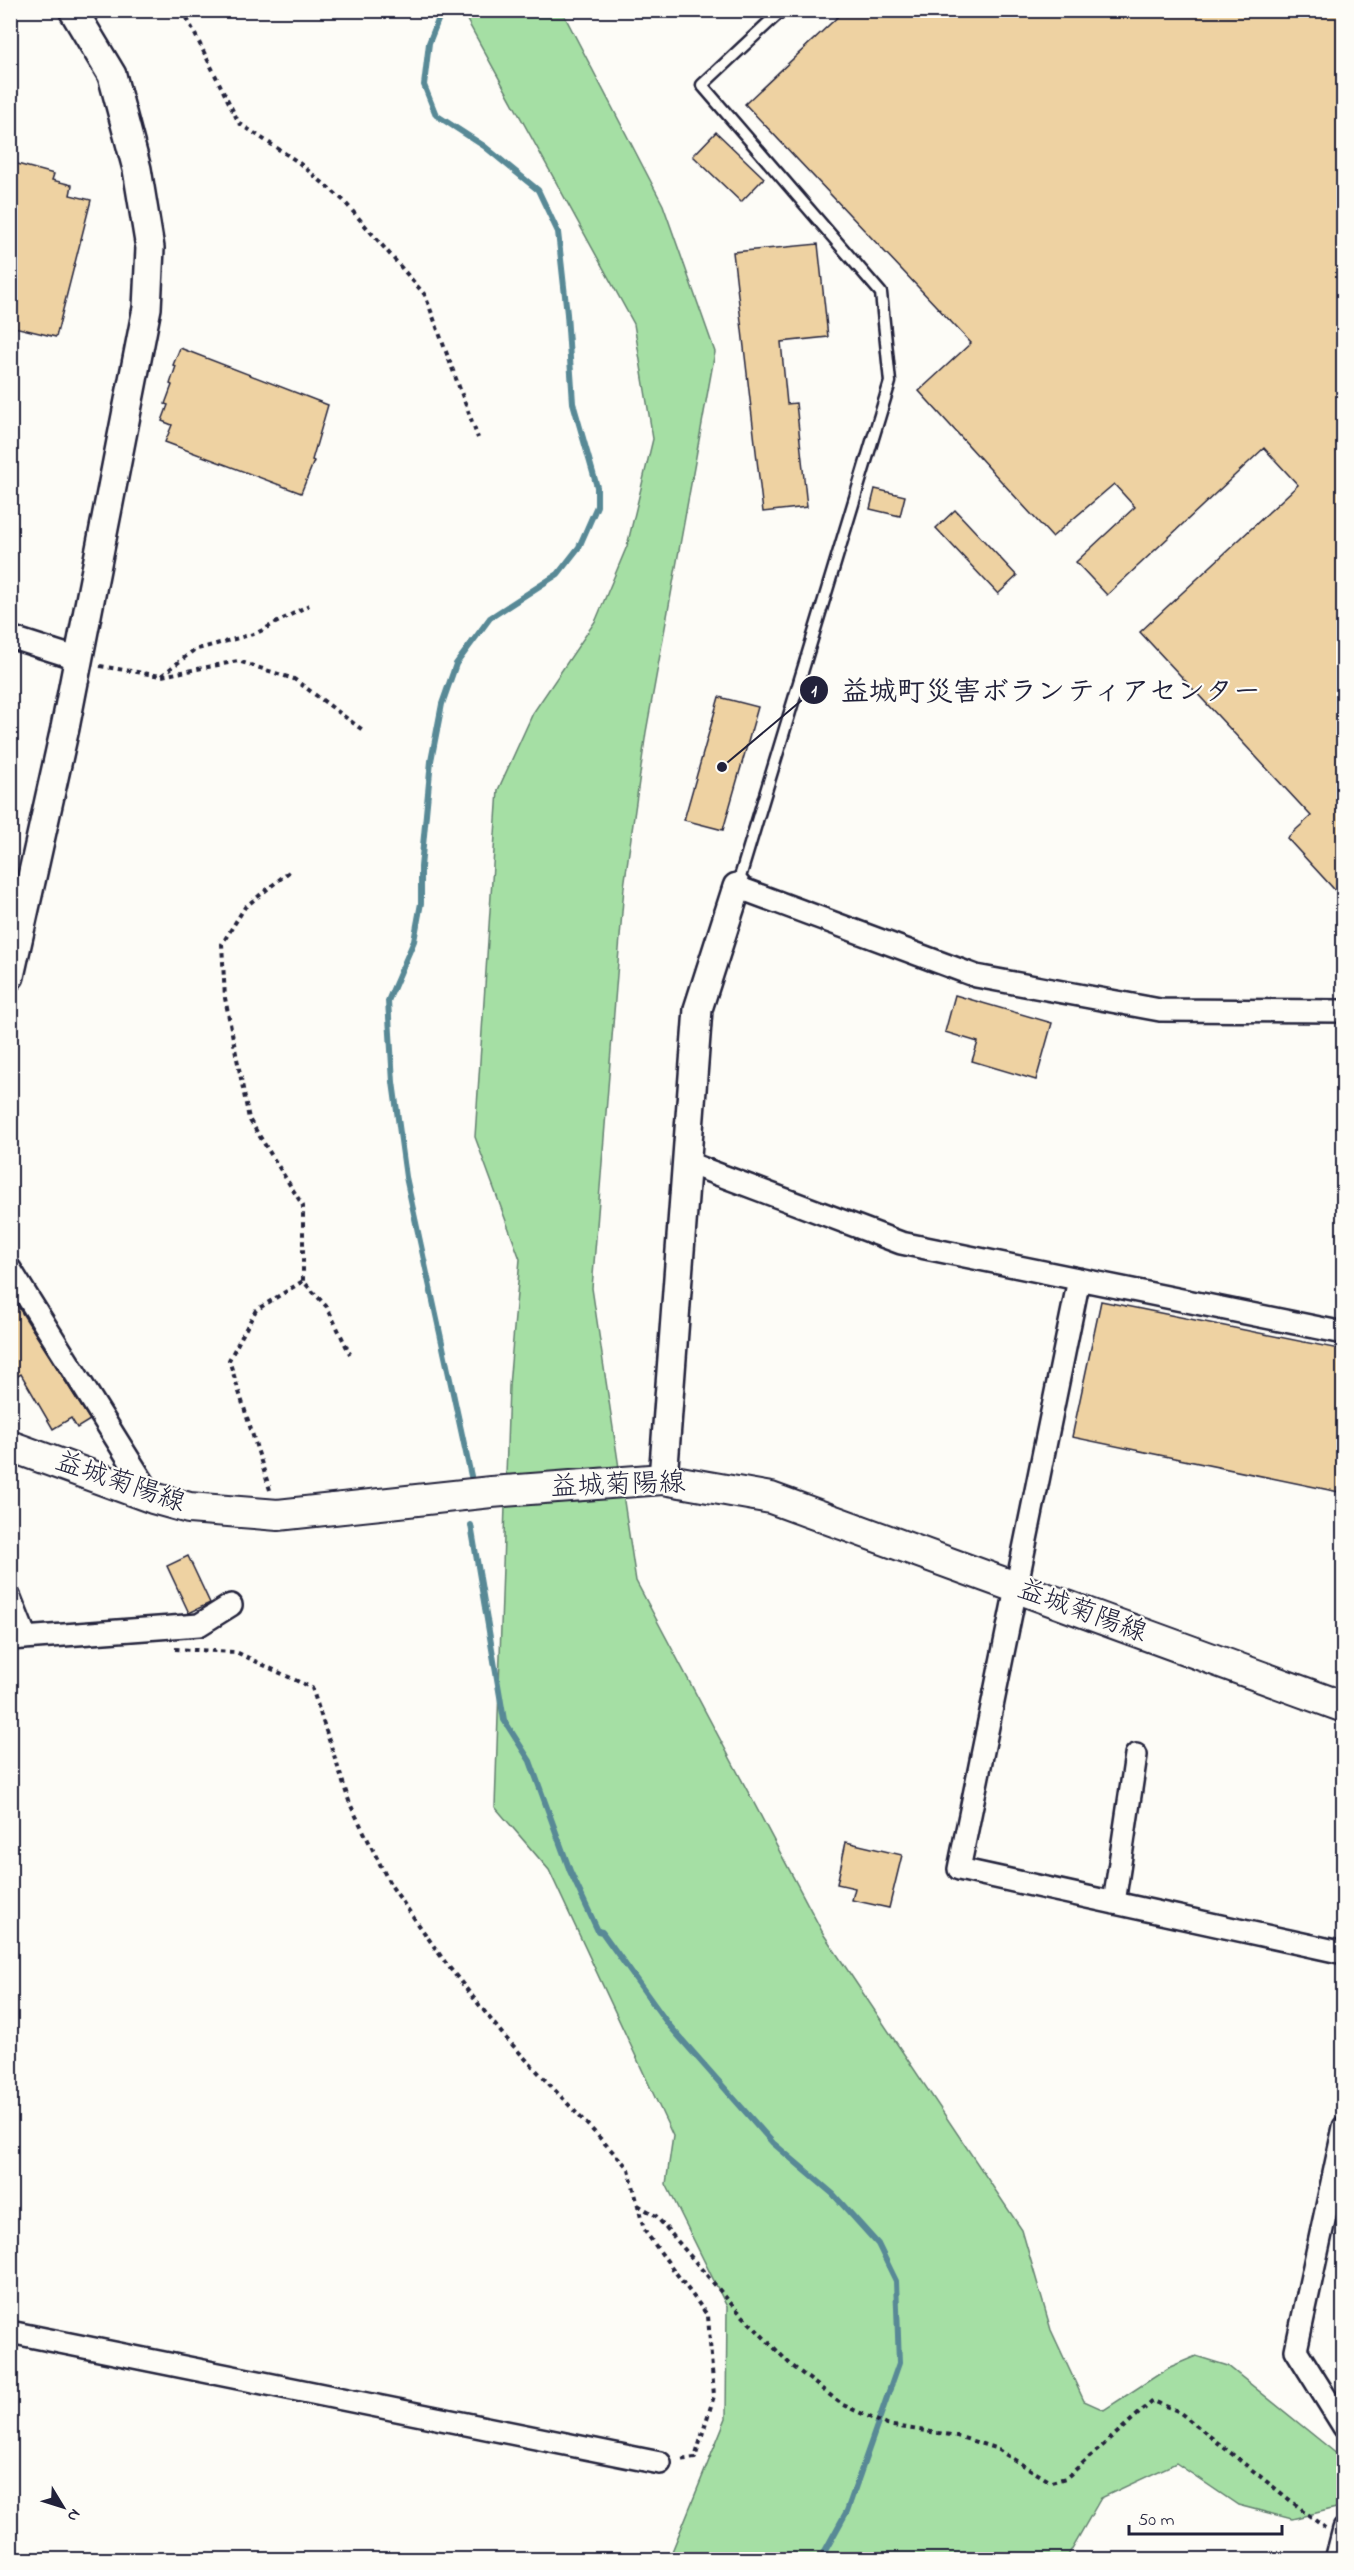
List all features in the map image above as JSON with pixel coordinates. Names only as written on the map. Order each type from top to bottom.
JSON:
[{"type":"main road","name":"益城菊陽線","points":[[10,1446],[153,1498],[189,1508],[278,1515],[491,1492],[663,1479],[771,1498],[1344,1707]]},
{"type":"street","points":[[10,976],[79,659],[147,308],[150,248],[137,169],[112,75],[73,10]]},
{"type":"street","points":[[10,638],[79,659]]},
{"type":"street","points":[[663,1479],[698,1009],[737,887],[976,976],[1160,1010],[1344,1011]]},
{"type":"street","points":[[688,1163],[901,1243],[1344,1332]]},
{"type":"street","points":[[10,1269],[153,1498]]},
{"type":"street","points":[[1079,1280],[959,1869],[1344,1953]]},
{"type":"street","points":[[10,1598],[18,1639],[199,1625],[231,1605]]},
{"type":"street","points":[[1114,1903],[1136,1755]]},
{"type":"street","points":[[1344,2127],[1296,2350],[1344,2427]]},
{"type":"street","points":[[10,2332],[660,2463]]},
{"type":"lane","points":[[737,887],[890,382],[881,293],[702,85],[782,10]]},
{"type":"path","points":[[183,10],[239,123],[298,162],[343,201],[425,295],[478,438]]},
{"type":"path","points":[[161,676],[194,650],[257,633],[309,605]]},
{"type":"path","points":[[79,659],[107,668],[161,676],[238,661],[294,679],[364,731]]},
{"type":"path","points":[[289,872],[245,907],[222,944],[225,998],[249,1119],[303,1206],[303,1281],[327,1307],[350,1354]]},
{"type":"path","points":[[278,1515],[228,1360],[256,1310],[303,1281]]},
{"type":"path","points":[[163,1649],[236,1652],[312,1688],[350,1804],[390,1884],[445,1962],[504,2036],[629,2169],[644,2230],[708,2316],[714,2396],[695,2458],[660,2463]]},
{"type":"path","points":[[638,2204],[656,2216],[734,2307],[790,2365],[843,2405],[887,2425],[957,2436],[995,2448],[1051,2482],[1066,2478],[1153,2401],[1178,2411],[1340,2543]]},
{"type":"green space","points":[[462,11],[562,11],[663,205],[715,352],[646,732],[624,887],[592,1288],[636,1581],[824,1935],[1022,2230],[1051,2330],[1084,2401],[1104,2410],[1170,2367],[1196,2356],[1228,2366],[1343,2459],[1343,2500],[1340,2507],[1292,2519],[1238,2505],[1176,2463],[1101,2498],[1066,2559],[669,2559],[726,2418],[727,2307],[666,2184],[673,2136],[549,1870],[495,1807],[509,1386],[520,1259],[475,1137],[498,790],[533,713],[596,620],[627,546],[653,439],[634,324]]},
{"type":"building","points":[[845,10],[1344,10],[1344,900],[1287,838],[1311,816],[1140,632],[1298,485],[1264,448],[1107,595],[1076,562],[1135,507],[1114,484],[1052,537],[919,391],[971,343],[745,104]]},
{"type":"building","points":[[716,132],[764,178],[741,202],[693,156]]},
{"type":"building","points":[[10,162],[54,174],[52,180],[72,185],[70,195],[91,200],[56,337],[10,326]]},
{"type":"building","points":[[818,244],[828,337],[781,342],[787,404],[796,403],[807,507],[763,512],[733,252]]},
{"type":"building","points":[[180,348],[328,405],[312,460],[314,461],[301,493],[165,442],[172,425],[162,421],[168,405],[165,404],[176,366],[173,365]]},
{"type":"building","points":[[875,489],[905,496],[900,516],[870,509]]},
{"type":"building","points":[[955,510],[1017,576],[998,594],[936,528]]},
{"type":"building","points":[[719,697],[758,707],[723,830],[684,820]]},
{"type":"building","points":[[955,995],[1052,1023],[1036,1080],[972,1061],[978,1042],[945,1032]]},
{"type":"building","points":[[10,1294],[90,1420],[77,1428],[71,1418],[53,1429],[21,1374],[10,1381]]},
{"type":"building","points":[[1101,1301],[1344,1350],[1344,1493],[1072,1437]]},
{"type":"building","points":[[188,1556],[210,1603],[189,1613],[167,1566]]},
{"type":"building","points":[[846,1842],[902,1855],[889,1908],[852,1900],[855,1888],[837,1884]]},
{"type":"waterway","points":[[442,10],[429,43],[424,85],[436,115],[484,146],[538,190],[558,232],[567,314],[573,403],[597,487],[597,506],[579,547],[558,574],[490,618],[456,664],[442,704],[431,761],[421,867],[421,903],[414,941],[388,1001],[393,1082],[406,1177],[471,1476]]},
{"type":"waterway","points":[[471,1525],[504,1720],[530,1761],[570,1871],[598,1931],[602,1932],[668,2024],[773,2143],[833,2194],[878,2244],[896,2281],[899,2363],[847,2511],[820,2560]]},
{"type":"place","name":"益城町災害ボランティアセンター","points":[[722,767]]}]
